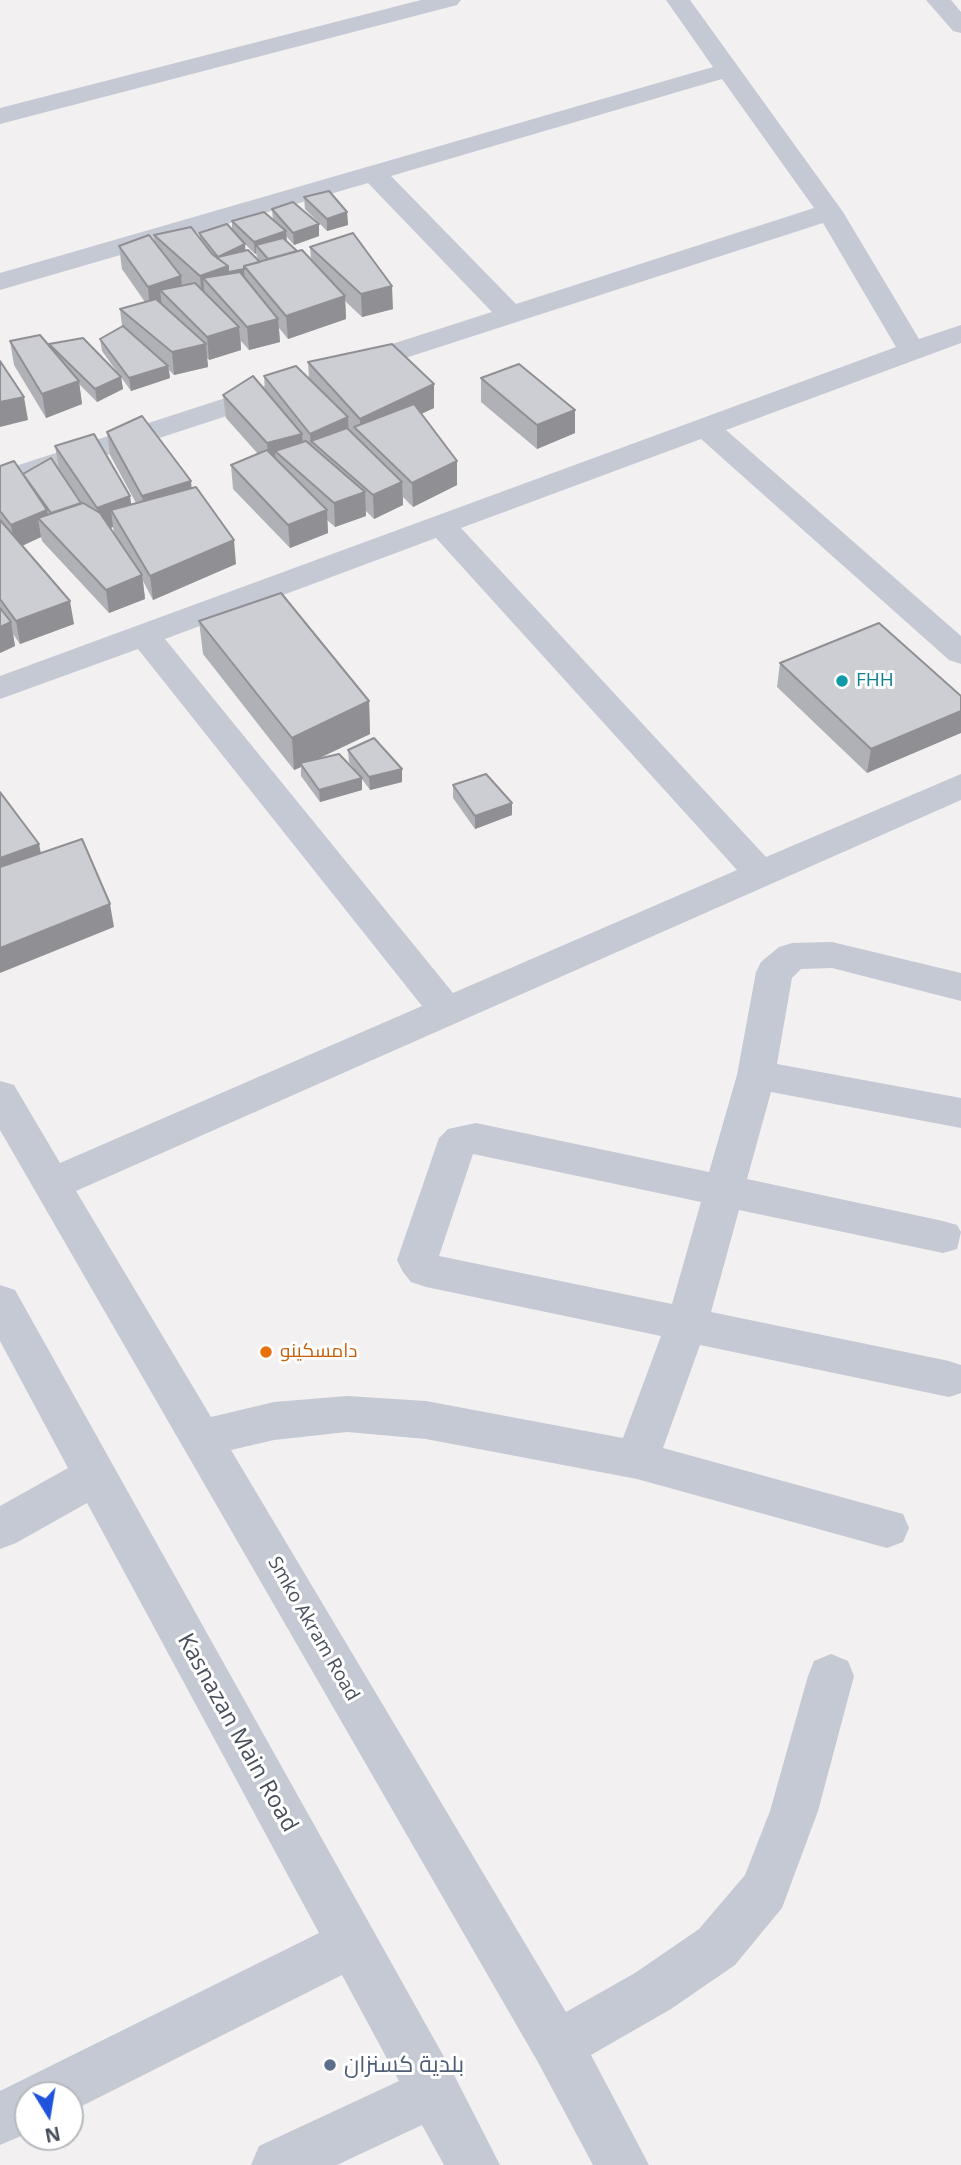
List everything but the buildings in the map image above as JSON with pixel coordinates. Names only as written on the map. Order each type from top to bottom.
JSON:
[{"type":"street","points":[[0,116],[449,0]]},
{"type":"street","points":[[678,0],[830,212],[913,352]]},
{"type":"street","points":[[938,0],[961,26]]},
{"type":"street","points":[[0,282],[375,175],[728,70]]},
{"type":"street","points":[[375,175],[510,314]]},
{"type":"street","points":[[0,481],[830,212]]},
{"type":"street","points":[[0,688],[961,333]]},
{"type":"street","points":[[706,428],[961,653]]},
{"type":"street","points":[[441,525],[761,874]]},
{"type":"street","points":[[145,635],[447,1012]]},
{"type":"street","points":[[52,1184],[961,786]]},
{"type":"street","points":[[637,1461],[687,1324],[724,1192],[756,1075],[774,972],[792,956],[832,955],[961,987]]},
{"type":"street","points":[[756,1075],[961,1113]]},
{"type":"street","name":"Smko Akram Road","points":[[0,1096],[557,2046],[622,2165]]},
{"type":"street","points":[[943,1237],[476,1138],[462,1140],[453,1149],[417,1260],[426,1270],[949,1379]]},
{"type":"street","name":"Kasnazan Main Road","points":[[0,1302],[473,2165]]},
{"type":"street","points":[[202,1438],[274,1421],[347,1414],[426,1420],[637,1461],[887,1528]]},
{"type":"street","points":[[0,1529],[96,1475]]},
{"type":"street","points":[[557,2046],[653,1991],[717,1947],[764,1891],[794,1811],[831,1676]]},
{"type":"street","points":[[76,2081],[352,1943]]},
{"type":"street","points":[[278,2165],[434,2092]]},
{"type":"place","name":"FHH","points":[[842,681]]},
{"type":"place","name":"دامسكينو","points":[[266,1352]]},
{"type":"place","name":"بلدية كسنزان","points":[[330,2065]]}]
